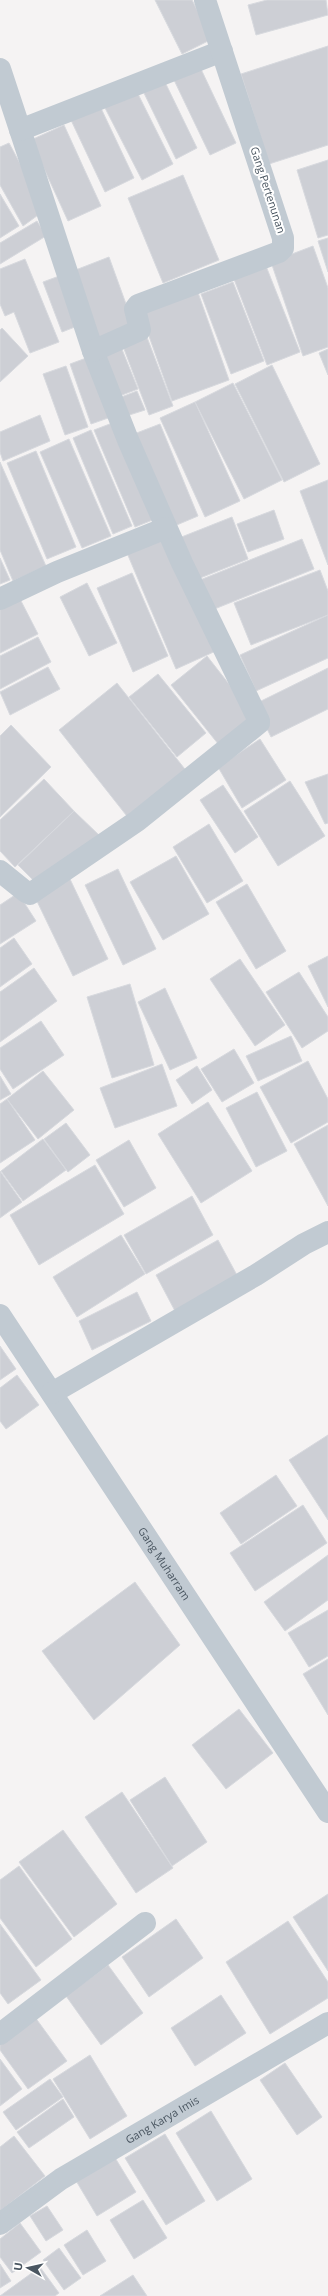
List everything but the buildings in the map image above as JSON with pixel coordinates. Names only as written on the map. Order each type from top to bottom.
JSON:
[{"type":"street","name":"Gang Pertenunan","points":[[93,351],[140,330],[135,309],[138,305],[279,252],[283,248],[283,238],[205,0]]},
{"type":"street","points":[[20,130],[222,51]]},
{"type":"street","points":[[0,69],[93,351],[128,440],[166,528],[259,723],[137,821],[30,894],[0,871]]},
{"type":"street","points":[[0,599],[57,572],[166,528]]},
{"type":"street","points":[[52,1393],[256,1275],[304,1244],[328,1232]]},
{"type":"street","name":"Gang Muharram","points":[[0,1314],[328,1812]]},
{"type":"street","points":[[0,2034],[145,1923]]},
{"type":"street","name":"Gang Karya Imis","points":[[0,2224],[61,2179],[328,2022]]}]
